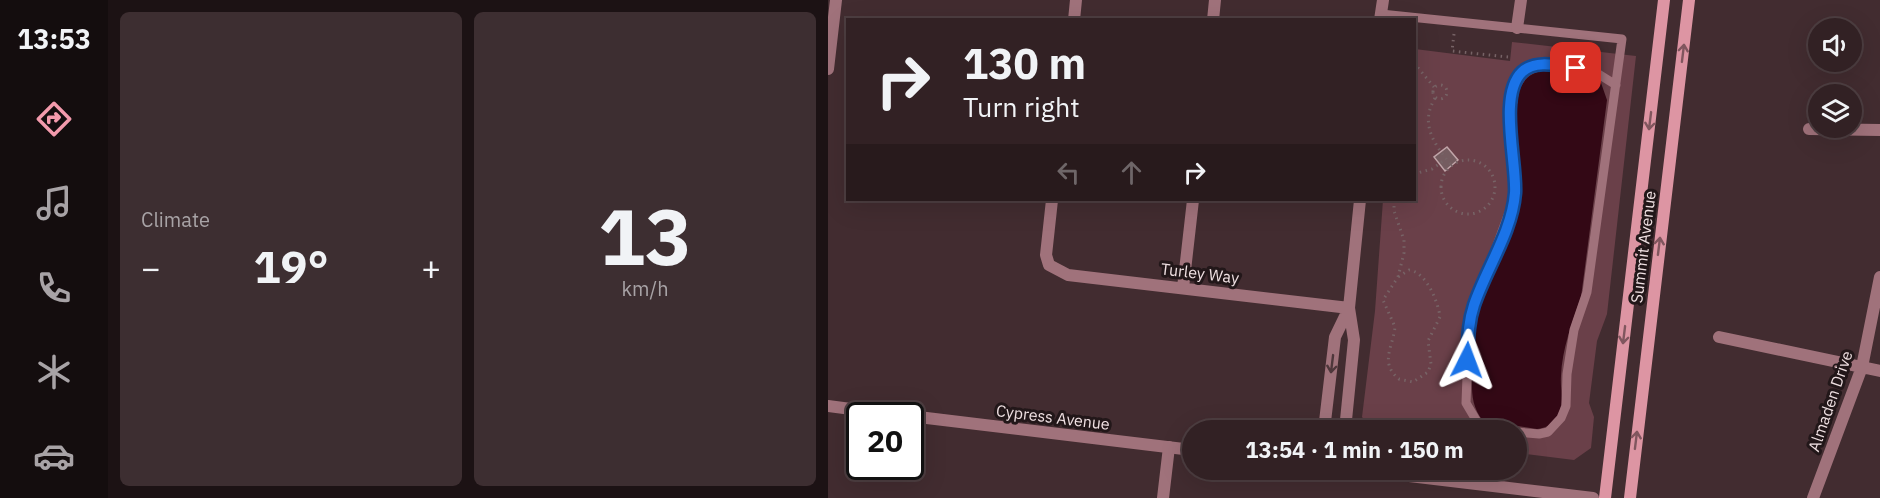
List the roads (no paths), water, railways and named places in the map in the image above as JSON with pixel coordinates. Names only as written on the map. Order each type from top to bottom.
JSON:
[{"type":"main road","name":"Summit Avenue","points":[[1605,498],[1664,0]]},
{"type":"main road","name":"Summit Avenue","points":[[1629,498],[1689,0]]},
{"type":"street","points":[[828,69],[836,0]]},
{"type":"street","points":[[1074,18],[1076,0]]},
{"type":"street","points":[[1213,18],[1215,0]]},
{"type":"street","points":[[1381,17],[1383,0]]},
{"type":"street","points":[[1517,28],[1521,0]]},
{"type":"street","points":[[1862,130],[1880,130]]},
{"type":"street","name":"Turley Way","points":[[1052,201],[1046,255],[1049,266],[1068,275],[1349,308]]},
{"type":"street","points":[[1183,288],[1193,201]]},
{"type":"street","points":[[1346,420],[1354,340],[1349,308],[1360,201]]},
{"type":"street","name":"Almaden Drive","points":[[1813,498],[1862,368],[1880,277]]},
{"type":"street","points":[[1325,420],[1335,337],[1349,308]]},
{"type":"street","points":[[1719,337],[1880,371]]},
{"type":"street","points":[[828,406],[846,408]]},
{"type":"street","name":"Cypress Avenue","points":[[924,418],[1182,449]]},
{"type":"street","points":[[1164,498],[1169,447]]},
{"type":"street","points":[[1443,480],[1593,498]]},
{"type":"lane","points":[[1381,17],[1400,18]]},
{"type":"lane","points":[[1416,19],[1622,39],[1587,292],[1574,330],[1567,374],[1566,406],[1561,418],[1548,432],[1527,433]]},
{"type":"lane","points":[[1475,420],[1466,403],[1469,322],[1515,196],[1516,173],[1509,130],[1515,86],[1521,73],[1531,67],[1544,65],[1592,70],[1616,84]]}]
